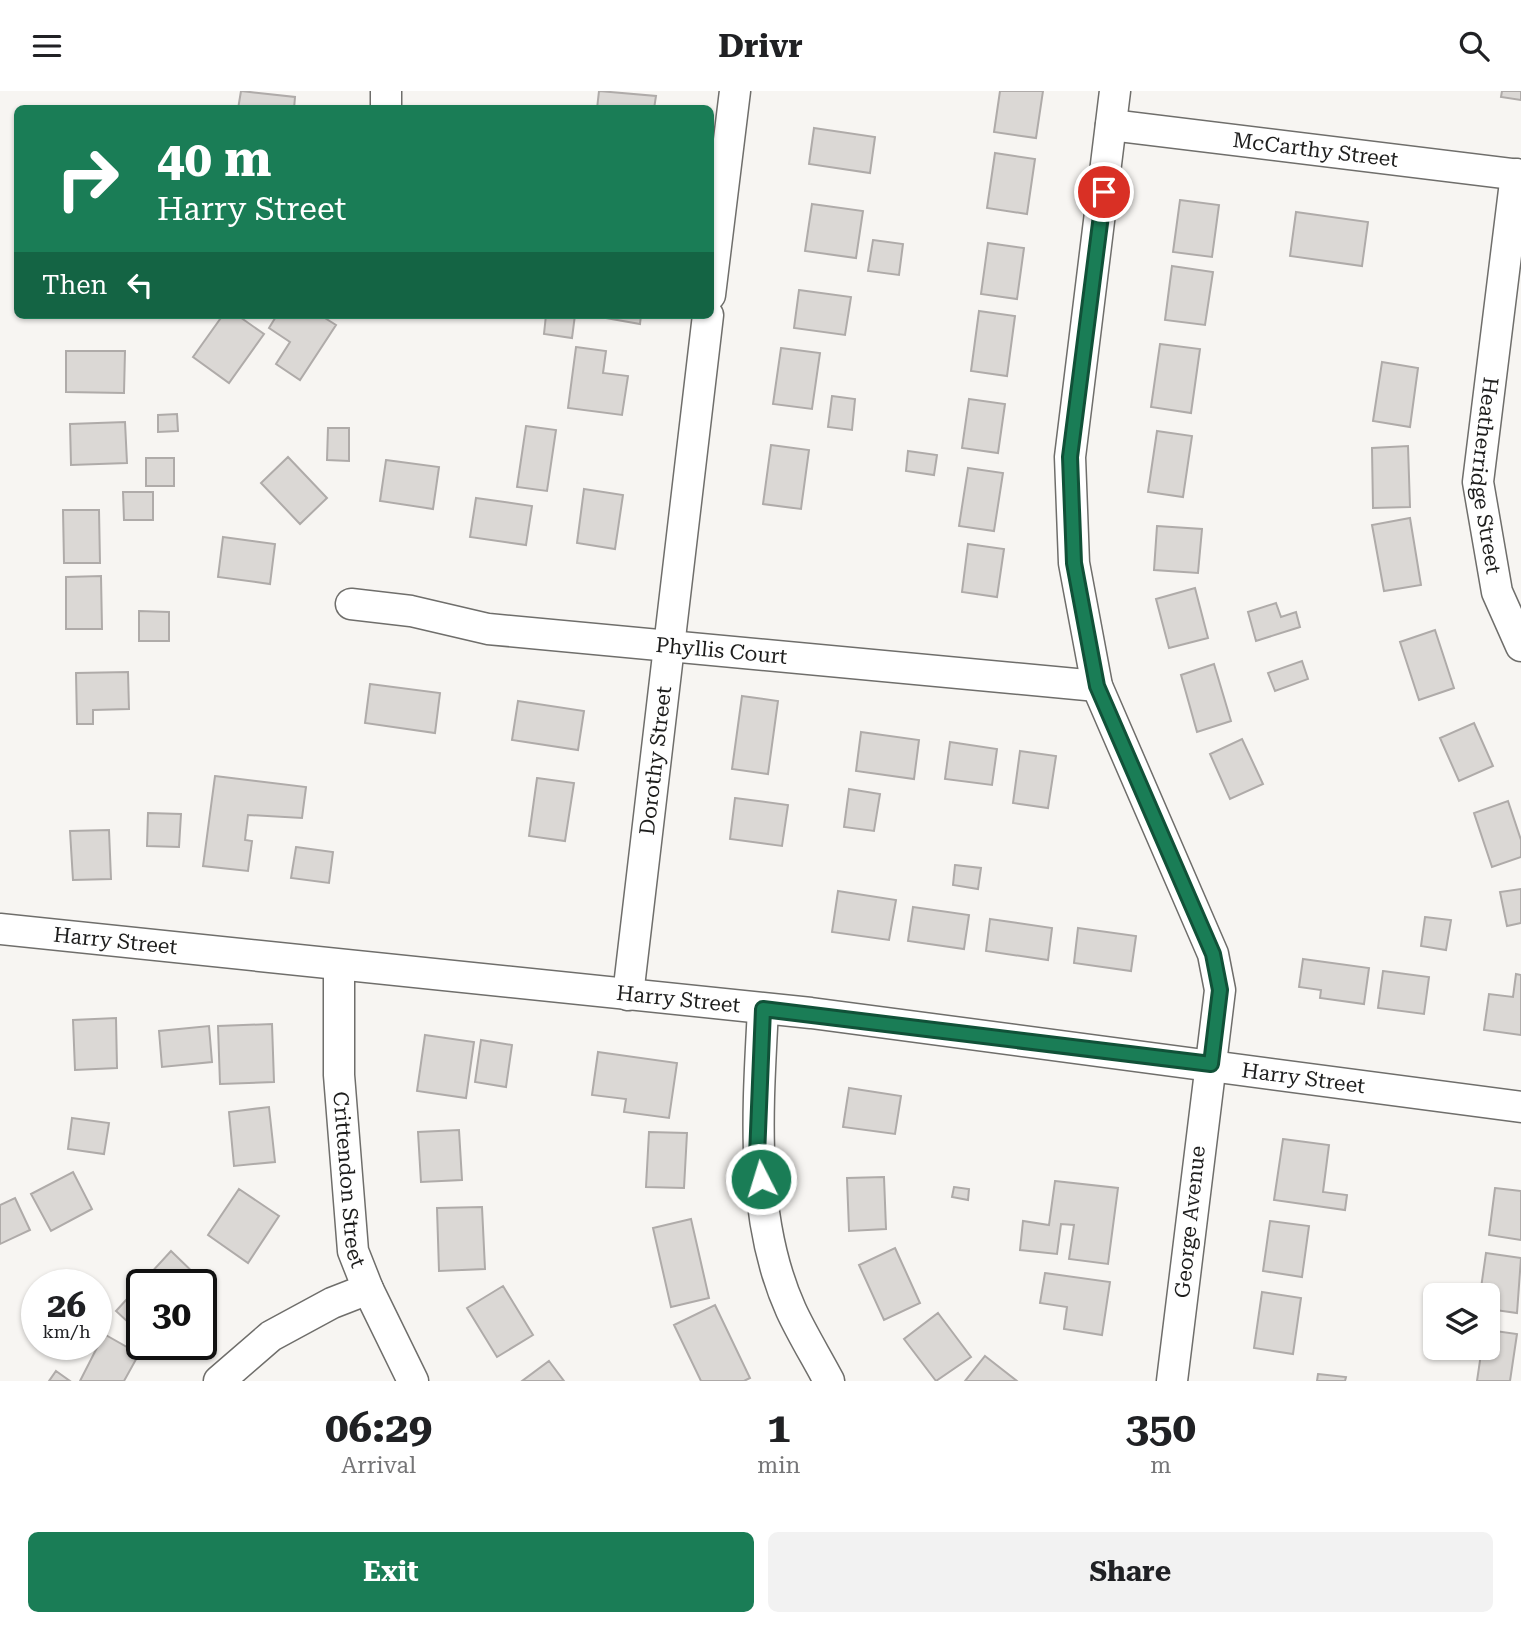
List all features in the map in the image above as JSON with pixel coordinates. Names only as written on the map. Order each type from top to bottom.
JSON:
[{"type":"street","points":[[714,262],[735,91]]},
{"type":"street","name":"George Avenue","points":[[1115,91],[1070,457],[1074,563],[1097,686],[1213,954],[1220,990],[1172,1381]]},
{"type":"street","name":"McCarthy Street","points":[[1111,125],[1518,174]]},
{"type":"street","name":"Heatherridge Street","points":[[1518,174],[1478,482],[1497,592],[1521,646]]},
{"type":"street","name":"Dorothy Street","points":[[628,996],[708,319]]},
{"type":"street","name":"Phyllis Court","points":[[351,604],[411,611],[488,629],[1097,686]]},
{"type":"street","name":"Harry Street","points":[[0,929],[763,1009],[1211,1064],[1521,1107]]},
{"type":"street","name":"Crittendon Street","points":[[339,965],[338,1075],[346,1190],[354,1251],[368,1289],[413,1381]]},
{"type":"street","points":[[763,1009],[757,1156],[772,1248],[790,1309],[829,1381]]},
{"type":"street","points":[[219,1381],[271,1336],[332,1303],[368,1289]]},
{"type":"building","points":[[241,91],[295,97],[294,105],[239,105]]},
{"type":"building","points":[[599,91],[656,96],[655,105],[597,105]]},
{"type":"building","points":[[1000,91],[1043,91],[1036,138],[994,132]]},
{"type":"building","points":[[1502,91],[1521,91],[1521,100],[1501,97]]},
{"type":"building","points":[[814,128],[875,137],[870,173],[809,164]]},
{"type":"building","points":[[995,153],[1035,159],[1027,214],[987,208]]},
{"type":"building","points":[[1180,200],[1219,205],[1212,257],[1173,252]]},
{"type":"building","points":[[812,204],[863,211],[856,258],[805,251]]},
{"type":"building","points":[[1296,212],[1368,222],[1362,266],[1290,256]]},
{"type":"building","points":[[873,240],[903,244],[899,275],[868,271]]},
{"type":"building","points":[[988,243],[1024,248],[1017,299],[981,294]]},
{"type":"building","points":[[1172,266],[1213,272],[1205,325],[1165,320]]},
{"type":"building","points":[[799,290],[851,297],[845,335],[794,328]]},
{"type":"building","points":[[979,311],[1015,316],[1007,376],[971,371]]},
{"type":"building","points":[[220,319],[243,319],[264,334],[229,383],[193,357]]},
{"type":"building","points":[[275,319],[326,319],[336,325],[300,380],[276,364],[290,342],[269,328]]},
{"type":"building","points":[[546,319],[574,319],[572,338],[544,334]]},
{"type":"building","points":[[612,319],[641,319],[640,324]]},
{"type":"building","points":[[1160,344],[1200,349],[1191,413],[1151,407]]},
{"type":"building","points":[[576,347],[606,351],[603,373],[628,376],[622,415],[568,408]]},
{"type":"building","points":[[781,348],[820,353],[812,409],[773,404]]},
{"type":"building","points":[[66,351],[125,351],[124,393],[66,392]]},
{"type":"building","points":[[1382,362],[1418,368],[1410,427],[1373,421]]},
{"type":"building","points":[[832,396],[855,399],[852,430],[828,427]]},
{"type":"building","points":[[969,399],[1005,404],[998,453],[962,448]]},
{"type":"building","points":[[177,414],[178,431],[158,432],[158,415]]},
{"type":"building","points":[[125,422],[127,463],[71,465],[70,424]]},
{"type":"building","points":[[526,426],[556,430],[547,491],[517,487]]},
{"type":"building","points":[[328,428],[349,428],[349,461],[327,460]]},
{"type":"building","points":[[1157,431],[1192,436],[1183,497],[1148,492]]},
{"type":"building","points":[[771,445],[809,450],[801,509],[763,504]]},
{"type":"building","points":[[1408,446],[1410,507],[1373,508],[1372,448]]},
{"type":"building","points":[[908,451],[937,455],[934,475],[906,471]]},
{"type":"building","points":[[288,457],[327,498],[300,524],[261,483]]},
{"type":"building","points":[[146,458],[174,458],[174,486],[146,486]]},
{"type":"building","points":[[386,460],[439,467],[433,509],[380,501]]},
{"type":"building","points":[[968,468],[1003,473],[994,531],[959,526]]},
{"type":"building","points":[[584,489],[623,495],[615,549],[577,543]]},
{"type":"building","points":[[123,492],[153,492],[153,520],[124,520]]},
{"type":"building","points":[[476,498],[532,506],[526,545],[470,537]]},
{"type":"building","points":[[63,510],[99,510],[100,563],[64,563]]},
{"type":"building","points":[[1410,518],[1421,585],[1384,591],[1372,525]]},
{"type":"building","points":[[1157,526],[1202,529],[1198,573],[1154,570]]},
{"type":"building","points":[[223,537],[275,544],[270,584],[218,577]]},
{"type":"building","points":[[968,544],[1004,549],[997,597],[962,592]]},
{"type":"building","points":[[101,576],[102,629],[66,629],[66,577]]},
{"type":"building","points":[[1195,588],[1208,638],[1169,648],[1156,599]]},
{"type":"building","points":[[1276,603],[1281,617],[1296,612],[1300,627],[1256,641],[1248,612]]},
{"type":"building","points":[[139,611],[169,612],[169,641],[139,641]]},
{"type":"building","points":[[1435,630],[1454,688],[1419,700],[1400,642]]},
{"type":"building","points":[[1302,661],[1308,679],[1275,691],[1268,673]]},
{"type":"building","points":[[1214,664],[1231,721],[1197,732],[1181,675]]},
{"type":"building","points":[[128,672],[129,709],[93,710],[93,724],[77,724],[76,673]]},
{"type":"building","points":[[370,684],[440,693],[435,733],[365,723]]},
{"type":"building","points":[[742,696],[778,701],[768,774],[732,769]]},
{"type":"building","points":[[518,701],[584,711],[578,750],[512,740]]},
{"type":"building","points":[[1474,723],[1493,766],[1459,781],[1440,738]]},
{"type":"building","points":[[861,732],[919,740],[914,779],[856,771]]},
{"type":"building","points":[[1242,739],[1263,784],[1230,799],[1210,754]]},
{"type":"building","points":[[950,742],[997,749],[992,785],[945,779]]},
{"type":"building","points":[[1020,751],[1056,756],[1048,808],[1013,803]]},
{"type":"building","points":[[215,776],[306,787],[302,818],[248,815],[245,840],[252,841],[248,871],[203,866]]},
{"type":"building","points":[[537,778],[574,783],[565,841],[529,836]]},
{"type":"building","points":[[849,789],[880,794],[874,831],[844,827]]},
{"type":"building","points":[[735,798],[788,805],[782,846],[730,839]]},
{"type":"building","points":[[1508,801],[1521,840],[1521,857],[1492,867],[1474,813]]},
{"type":"building","points":[[148,813],[181,814],[179,847],[147,846]]},
{"type":"building","points":[[109,830],[111,879],[73,880],[70,831]]},
{"type":"building","points":[[296,847],[333,852],[329,883],[291,878]]},
{"type":"building","points":[[955,865],[981,868],[978,889],[953,885]]},
{"type":"building","points":[[1521,889],[1521,923],[1507,926],[1500,892]]},
{"type":"building","points":[[838,891],[896,900],[889,940],[832,932]]},
{"type":"building","points":[[913,907],[969,915],[964,949],[908,941]]},
{"type":"building","points":[[1425,917],[1451,920],[1446,950],[1421,946]]},
{"type":"building","points":[[990,919],[1052,928],[1048,960],[986,951]]},
{"type":"building","points":[[1078,928],[1136,936],[1131,971],[1074,963]]},
{"type":"building","points":[[1303,959],[1369,968],[1364,1004],[1320,998],[1321,990],[1299,987]]},
{"type":"building","points":[[1383,971],[1429,977],[1424,1014],[1378,1008]]},
{"type":"building","points":[[1516,974],[1521,975],[1521,1035],[1484,1030],[1489,994],[1513,997]]},
{"type":"building","points":[[116,1018],[117,1068],[75,1070],[73,1020]]},
{"type":"building","points":[[272,1024],[274,1082],[220,1084],[218,1026]]},
{"type":"building","points":[[209,1026],[212,1062],[162,1067],[159,1031]]},
{"type":"building","points":[[425,1035],[474,1042],[466,1098],[417,1091]]},
{"type":"building","points":[[481,1040],[512,1045],[506,1087],[475,1082]]},
{"type":"building","points":[[598,1052],[677,1063],[669,1118],[624,1112],[626,1099],[592,1095]]},
{"type":"building","points":[[849,1088],[901,1096],[895,1134],[843,1127]]},
{"type":"building","points":[[269,1107],[275,1162],[234,1166],[229,1112]]},
{"type":"building","points":[[72,1118],[109,1123],[104,1154],[68,1149]]},
{"type":"building","points":[[459,1130],[462,1180],[421,1182],[418,1132]]},
{"type":"building","points":[[649,1132],[687,1133],[684,1188],[646,1187]]},
{"type":"building","points":[[1283,1139],[1329,1145],[1323,1192],[1347,1195],[1345,1210],[1274,1200]]},
{"type":"building","points":[[73,1172],[92,1209],[51,1231],[31,1194]]},
{"type":"building","points":[[884,1177],[886,1229],[849,1231],[847,1178]]},
{"type":"building","points":[[1055,1181],[1118,1188],[1108,1264],[1069,1259],[1074,1225],[1061,1224],[1057,1254],[1020,1250],[1023,1221],[1049,1225]]},
{"type":"building","points":[[954,1187],[969,1189],[968,1200],[952,1197]]},
{"type":"building","points":[[1495,1188],[1521,1191],[1521,1240],[1489,1235]]},
{"type":"building","points":[[239,1189],[279,1216],[248,1263],[208,1235]]},
{"type":"building","points":[[15,1198],[30,1230],[0,1244],[0,1205]]},
{"type":"building","points":[[482,1207],[485,1269],[439,1271],[437,1208]]},
{"type":"building","points":[[691,1219],[709,1298],[671,1307],[653,1228]]},
{"type":"building","points":[[1270,1221],[1309,1226],[1302,1277],[1263,1271]]},
{"type":"building","points":[[895,1248],[920,1303],[884,1320],[859,1265]]},
{"type":"building","points":[[171,1251],[190,1269],[154,1269]]},
{"type":"building","points":[[1486,1253],[1521,1258],[1517,1313],[1500,1311],[1500,1283],[1482,1283]]},
{"type":"building","points":[[1045,1273],[1110,1282],[1102,1335],[1064,1329],[1067,1307],[1040,1303]]},
{"type":"building","points":[[503,1286],[533,1335],[497,1357],[467,1308]]},
{"type":"building","points":[[1262,1292],[1301,1298],[1293,1354],[1254,1348]]},
{"type":"building","points":[[126,1300],[126,1320],[116,1311]]},
{"type":"building","points":[[715,1305],[750,1378],[744,1381],[701,1381],[674,1325]]},
{"type":"building","points":[[938,1313],[971,1357],[936,1381],[904,1339]]},
{"type":"building","points":[[1500,1332],[1517,1334],[1510,1381],[1477,1381],[1480,1360],[1500,1360]]},
{"type":"building","points":[[112,1339],[126,1347],[126,1360],[136,1360],[124,1381],[80,1381],[91,1360],[112,1360]]},
{"type":"building","points":[[985,1356],[1017,1381],[965,1381]]},
{"type":"building","points":[[549,1361],[564,1381],[522,1381]]},
{"type":"building","points":[[56,1371],[70,1381],[49,1381]]},
{"type":"building","points":[[1318,1374],[1346,1377],[1345,1381],[1317,1381]]},
{"type":"route","points":[[761,1179],[757,1156],[763,1009],[1211,1064],[1220,990],[1213,954],[1097,686],[1074,563],[1070,457],[1104,192]]}]
